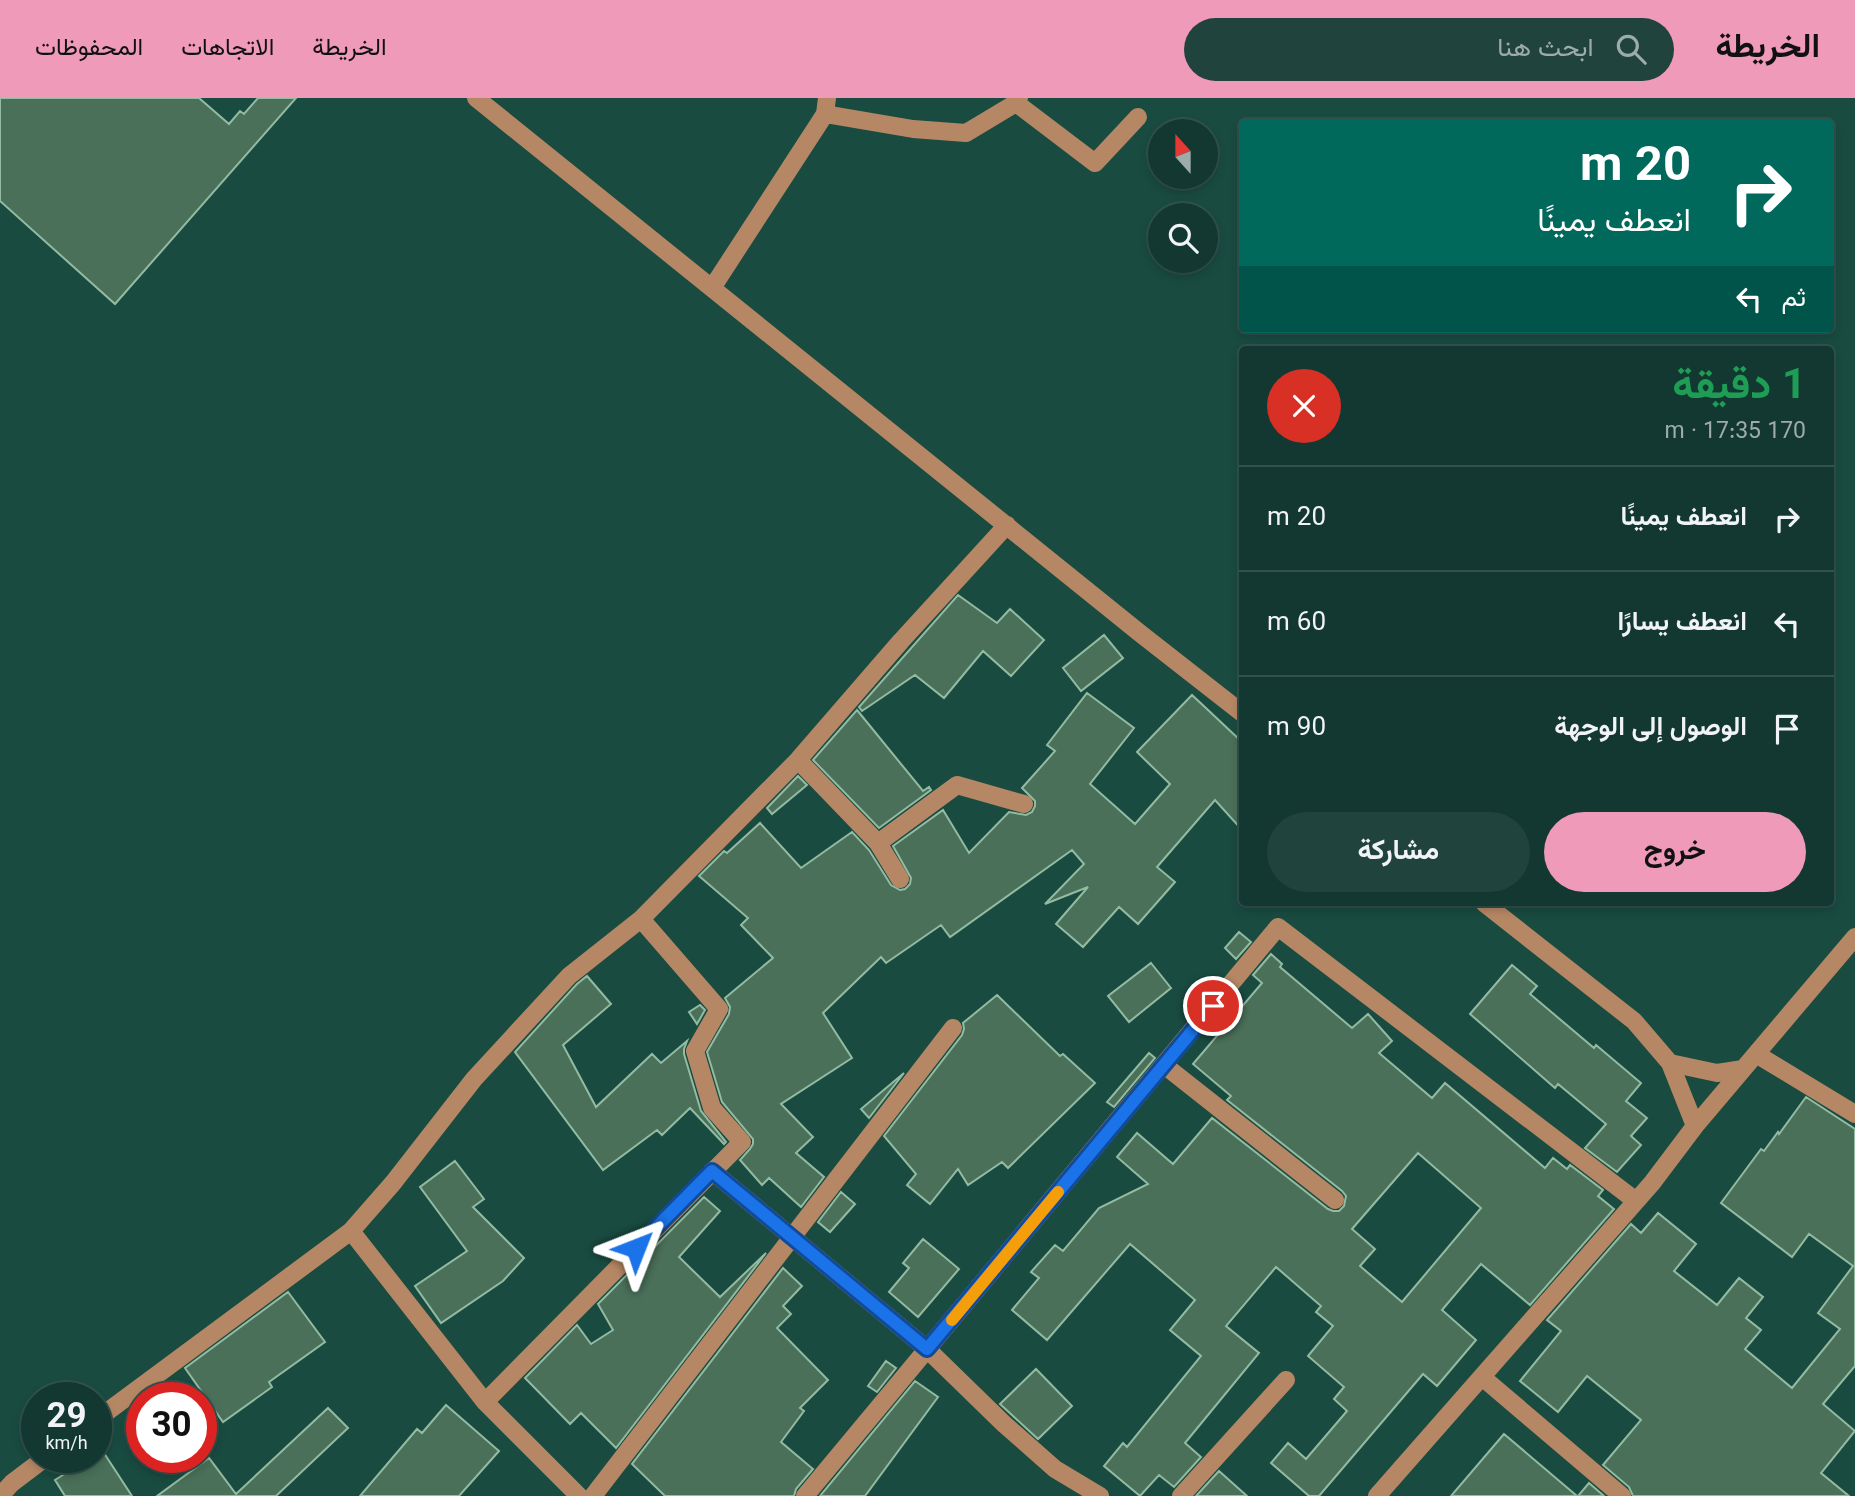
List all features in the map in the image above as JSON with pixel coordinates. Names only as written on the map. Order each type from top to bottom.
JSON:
[{"type":"street","points":[[476,98],[1239,711]]},
{"type":"street","points":[[712,288],[826,106],[913,130],[966,133],[1018,101],[1095,163],[1138,117]]},
{"type":"street","points":[[112,1408],[351,1231],[393,1183],[474,1079],[569,976],[641,919],[799,760],[901,641],[1007,526]]},
{"type":"street","points":[[799,760],[878,843],[900,879]]},
{"type":"street","points":[[878,843],[957,785],[1024,804]]},
{"type":"street","points":[[1488,906],[1634,1021],[1670,1063],[1695,1126]]},
{"type":"street","points":[[485,1402],[741,1142],[712,1108],[695,1051],[719,1009],[641,919]]},
{"type":"street","points":[[805,1496],[1278,928],[1636,1201]]},
{"type":"street","points":[[1377,1496],[1652,1183],[1695,1126],[1855,937]]},
{"type":"street","points":[[593,1496],[953,1028]]},
{"type":"street","points":[[1756,1054],[1855,1115]]},
{"type":"street","points":[[1670,1063],[1717,1073],[1743,1069]]},
{"type":"street","points":[[1164,1065],[1335,1200]]},
{"type":"street","points":[[712,1171],[927,1349],[1055,1469],[1100,1496]]},
{"type":"street","points":[[351,1231],[485,1402],[579,1496]]},
{"type":"street","points":[[1482,1377],[1622,1496]]},
{"type":"street","points":[[1181,1496],[1286,1380]]},
{"type":"street","points":[[0,1496],[26,1473]]},
{"type":"building","points":[[0,98],[199,98],[229,124],[240,111],[244,114],[258,98],[296,98],[115,304],[0,201]]},
{"type":"building","points":[[958,595],[997,623],[1010,609],[1044,640],[1011,676],[983,651],[944,698],[915,675],[862,711],[859,707]]},
{"type":"building","points":[[1104,635],[1123,658],[1081,691],[1063,668]]},
{"type":"building","points":[[1087,693],[1134,728],[1090,784],[1135,824],[1170,784],[1137,752],[1192,695],[1239,739],[1239,827],[1215,800],[1157,867],[1175,882],[1138,924],[1119,907],[1083,947],[1056,924],[1088,887],[1045,904],[1084,864],[1072,850],[950,937],[941,925],[886,963],[881,957],[823,1013],[852,1058],[781,1104],[813,1137],[796,1153],[824,1177],[801,1207],[769,1178],[762,1185],[740,1160],[750,1149],[753,1139],[722,1102],[707,1052],[729,1014],[730,1007],[725,998],[773,958],[741,925],[748,918],[699,876],[724,851],[727,853],[760,823],[801,868],[852,832],[869,850],[891,885],[900,890],[905,889],[911,878],[893,846],[943,810],[969,853],[1009,812],[1026,815],[1032,812],[1035,801],[1022,788],[1055,751],[1047,745]]},
{"type":"building","points":[[857,710],[923,791],[929,787],[931,790],[879,828],[813,760]]},
{"type":"building","points":[[798,776],[807,785],[772,814],[767,808]]},
{"type":"building","points":[[1239,932],[1251,942],[1236,959],[1225,948]]},
{"type":"building","points":[[1271,954],[1282,964],[1280,967],[1352,1028],[1368,1014],[1392,1041],[1379,1053],[1432,1098],[1445,1083],[1545,1168],[1553,1158],[1567,1169],[1570,1165],[1603,1190],[1598,1196],[1614,1209],[1530,1305],[1481,1264],[1442,1310],[1476,1340],[1437,1386],[1423,1374],[1319,1496],[1309,1496],[1271,1463],[1288,1443],[1306,1459],[1347,1411],[1334,1399],[1344,1387],[1308,1356],[1333,1326],[1316,1312],[1321,1306],[1276,1267],[1226,1326],[1259,1353],[1185,1443],[1201,1457],[1174,1487],[1159,1475],[1140,1496],[1104,1466],[1123,1443],[1127,1447],[1201,1356],[1170,1330],[1195,1300],[1130,1244],[1047,1340],[1012,1310],[1039,1278],[1031,1272],[1055,1245],[1063,1251],[1099,1208],[1148,1184],[1117,1157],[1137,1133],[1173,1164],[1212,1118],[1328,1209],[1339,1211],[1344,1206],[1346,1196],[1342,1191],[1227,1100],[1231,1096],[1193,1064],[1262,983],[1253,975]],"holes":[[[1418,1153],[1481,1208],[1402,1302],[1360,1266],[1375,1249],[1352,1229]]]},
{"type":"building","points":[[1151,963],[1171,988],[1129,1022],[1108,996]]},
{"type":"building","points":[[1512,965],[1537,986],[1530,994],[1641,1083],[1626,1101],[1647,1118],[1631,1136],[1641,1145],[1617,1172],[1585,1148],[1606,1124],[1558,1084],[1555,1088],[1470,1014]]},
{"type":"building","points":[[587,976],[611,1004],[563,1045],[596,1107],[652,1054],[661,1063],[687,1041],[684,1054],[701,1111],[726,1142],[724,1144],[690,1108],[662,1135],[657,1130],[603,1170],[515,1052]]},
{"type":"building","points":[[997,995],[1060,1056],[1063,1054],[1095,1083],[1008,1168],[1002,1162],[968,1185],[958,1169],[930,1204],[907,1185],[916,1174],[884,1136],[962,1035],[963,1023]]},
{"type":"building","points":[[700,1005],[705,1010],[697,1024],[689,1012]]},
{"type":"building","points":[[1149,1053],[1155,1058],[1114,1107],[1107,1102]]},
{"type":"building","points":[[904,1073],[869,1118],[861,1109]]},
{"type":"building","points":[[1806,1097],[1855,1129],[1855,1366],[1823,1404],[1855,1431],[1821,1473],[1849,1496],[1633,1496],[1629,1487],[1603,1465],[1641,1420],[1587,1376],[1558,1412],[1520,1381],[1561,1331],[1547,1320],[1631,1224],[1641,1233],[1658,1213],[1696,1244],[1674,1271],[1717,1305],[1739,1278],[1763,1297],[1746,1318],[1761,1330],[1745,1349],[1792,1388],[1840,1329],[1818,1313],[1853,1266],[1809,1234],[1792,1257],[1721,1203],[1761,1149],[1764,1151],[1778,1132],[1779,1134]]},
{"type":"building","points":[[455,1161],[484,1199],[473,1207],[524,1258],[503,1281],[441,1323],[415,1286],[467,1251],[420,1187]]},
{"type":"building","points":[[841,1192],[855,1204],[830,1232],[818,1222]]},
{"type":"building","points":[[704,1197],[720,1211],[679,1257],[720,1297],[766,1253],[616,1448],[581,1413],[570,1424],[525,1378],[577,1325],[591,1344],[613,1330],[598,1304]]},
{"type":"building","points":[[923,1239],[959,1269],[918,1317],[889,1292],[909,1268],[903,1263]]},
{"type":"building","points":[[783,1268],[802,1286],[783,1306],[791,1314],[777,1328],[828,1380],[800,1408],[804,1411],[781,1442],[813,1469],[796,1489],[794,1496],[665,1496],[632,1464]]},
{"type":"building","points":[[288,1292],[325,1342],[269,1382],[272,1387],[223,1422],[217,1413],[217,1382],[195,1382],[185,1368]]},
{"type":"building","points":[[886,1361],[896,1368],[877,1392],[868,1386]]},
{"type":"building","points":[[1036,1369],[1072,1406],[1038,1439],[1000,1404]]},
{"type":"building","points":[[915,1381],[938,1397],[865,1496],[820,1496]]},
{"type":"building","points":[[446,1405],[499,1451],[459,1496],[360,1496],[417,1429],[422,1433]]},
{"type":"building","points":[[328,1408],[348,1428],[276,1496],[157,1496],[188,1473],[217,1473],[217,1469],[236,1494]]},
{"type":"building","points":[[1504,1434],[1577,1496],[1451,1496]]},
{"type":"building","points":[[112,1465],[132,1496],[65,1496],[55,1480],[66,1473],[112,1473]]},
{"type":"building","points":[[1219,1471],[1247,1496],[1196,1496]]},
{"type":"building","points":[[1589,1483],[1604,1496],[1578,1496]]},
{"type":"slow traffic","points":[[952,1320],[1058,1192]]},
{"type":"route","points":[[636,1248],[712,1171],[927,1349],[1213,1006]]}]
